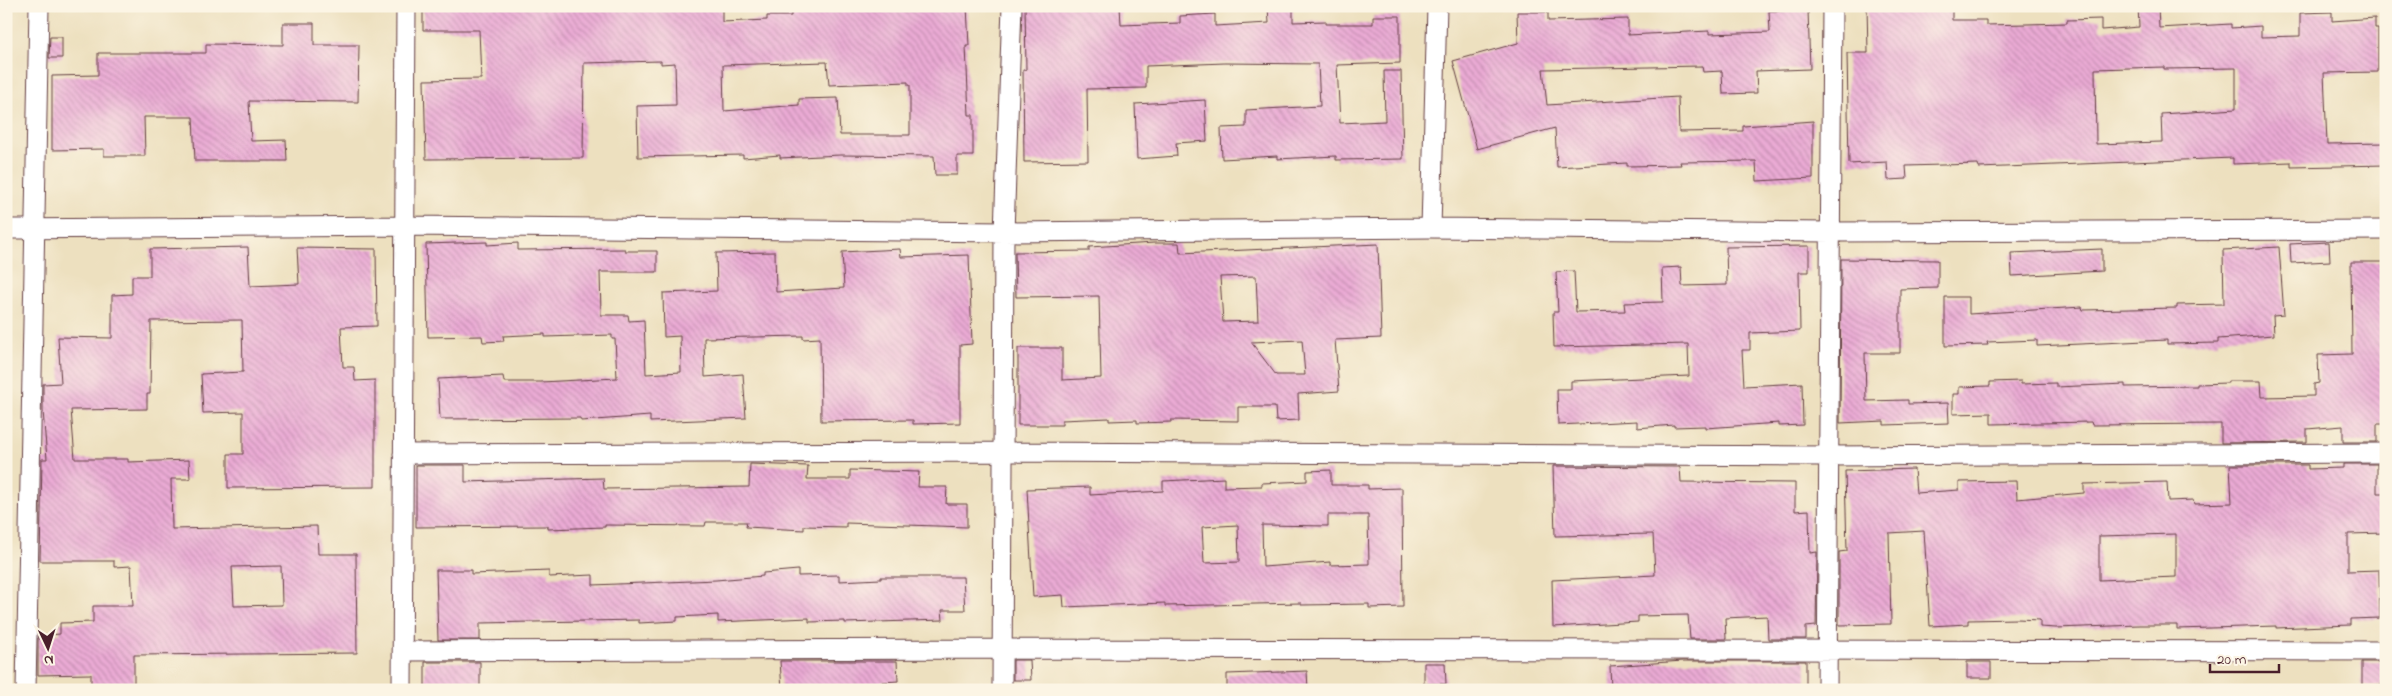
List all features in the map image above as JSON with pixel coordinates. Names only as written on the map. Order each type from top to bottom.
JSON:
[{"type":"street","points":[[26,690],[40,6]]},
{"type":"street","points":[[402,690],[406,6]]},
{"type":"street","points":[[1002,690],[1004,232],[1012,6]]},
{"type":"street","points":[[1431,228],[1436,6]]},
{"type":"street","points":[[1827,690],[1832,6]]},
{"type":"street","points":[[6,229],[405,226],[1004,232],[1431,228],[1831,232],[2386,230]]},
{"type":"street","points":[[403,454],[1004,452],[1829,456],[2386,453]]},
{"type":"street","points":[[403,651],[1001,649],[2386,651]]},
{"type":"building","points":[[423,6],[544,6],[544,9],[722,6],[722,22],[767,20],[767,16],[791,16],[791,6],[967,6],[969,46],[966,46],[969,115],[973,115],[973,156],[957,156],[957,175],[935,175],[934,156],[840,155],[780,158],[780,155],[743,158],[743,155],[638,157],[637,106],[676,105],[675,63],[661,64],[661,61],[584,63],[583,158],[426,159],[424,80],[481,79],[479,30],[423,30]],"holes":[[[827,62],[829,85],[908,82],[908,85],[910,85],[910,135],[840,135],[838,98],[799,99],[799,105],[724,111],[723,65]]]},
{"type":"building","points":[[1025,6],[1120,6],[1121,25],[1180,23],[1180,16],[1215,14],[1215,26],[1269,23],[1268,6],[1293,6],[1293,22],[1326,21],[1326,24],[1373,24],[1373,16],[1400,16],[1400,63],[1337,65],[1340,123],[1385,121],[1384,71],[1401,71],[1403,159],[1336,160],[1336,156],[1277,159],[1277,156],[1222,159],[1221,128],[1246,127],[1246,110],[1320,106],[1318,64],[1225,63],[1146,66],[1146,88],[1087,89],[1088,161],[1024,162],[1023,70],[1026,70]]},
{"type":"building","points":[[1867,6],[1952,6],[1952,20],[1986,20],[1986,25],[2067,23],[2067,20],[2101,19],[2101,30],[2139,27],[2138,6],[2158,6],[2159,28],[2231,24],[2231,28],[2261,26],[2261,37],[2300,36],[2300,13],[2332,12],[2332,21],[2375,18],[2375,28],[2378,28],[2378,72],[2324,73],[2327,144],[2386,143],[2386,165],[2291,167],[2291,162],[2233,164],[2233,158],[1979,168],[1978,164],[1906,166],[1907,179],[1888,180],[1887,162],[1849,164],[1847,53],[1868,53]],"holes":[[[2164,67],[2164,69],[2236,68],[2236,109],[2161,114],[2162,142],[2096,144],[2095,69]]]},
{"type":"building","points":[[1808,10],[1810,69],[1756,71],[1757,93],[1723,94],[1722,71],[1703,72],[1702,66],[1543,69],[1547,105],[1678,97],[1679,132],[1743,131],[1743,126],[1813,121],[1813,178],[1757,181],[1756,161],[1680,162],[1681,165],[1627,166],[1627,163],[1557,167],[1555,128],[1477,149],[1453,61],[1518,43],[1517,12],[1548,12],[1548,21],[1628,19],[1628,35],[1709,31],[1709,34],[1770,32],[1769,11]]},
{"type":"building","points":[[283,23],[314,23],[314,45],[359,45],[358,102],[249,101],[251,141],[286,140],[287,161],[195,161],[193,117],[144,117],[145,156],[104,156],[104,149],[52,150],[52,76],[98,75],[98,53],[206,53],[206,44],[283,45]]},
{"type":"building","points":[[50,37],[62,37],[62,58],[49,58]]},
{"type":"building","points":[[1205,100],[1207,141],[1176,143],[1177,156],[1137,159],[1135,104]]},
{"type":"building","points":[[487,242],[487,245],[518,243],[518,250],[625,249],[625,251],[657,251],[657,272],[600,272],[601,315],[628,315],[629,321],[644,320],[646,374],[681,372],[680,336],[664,337],[663,293],[717,291],[716,253],[775,252],[776,292],[844,288],[842,252],[900,249],[901,257],[969,255],[972,344],[960,345],[960,423],[913,424],[913,420],[821,421],[820,338],[803,339],[803,336],[704,338],[705,377],[743,374],[746,418],[650,422],[650,416],[581,421],[580,418],[440,419],[438,379],[503,376],[504,382],[541,382],[617,378],[615,339],[612,339],[612,335],[545,337],[545,334],[503,336],[504,341],[483,342],[482,336],[428,337],[426,244]]},
{"type":"building","points":[[2329,242],[2330,261],[2291,263],[2290,244]]},
{"type":"building","points":[[1179,243],[1180,253],[1378,244],[1381,338],[1335,340],[1339,391],[1298,394],[1299,420],[1276,421],[1275,407],[1238,407],[1238,421],[1171,420],[1171,422],[1137,423],[1137,420],[1109,421],[1109,418],[1062,420],[1062,425],[1018,425],[1018,348],[1062,348],[1062,380],[1101,378],[1099,296],[1016,297],[1015,252],[1089,251],[1089,247]],"holes":[[[1256,276],[1258,321],[1223,322],[1220,277]],[[1302,340],[1305,375],[1276,375],[1251,342]]]},
{"type":"building","points":[[1809,246],[1809,272],[1799,272],[1800,331],[1750,333],[1750,350],[1742,350],[1744,386],[1802,383],[1803,425],[1779,426],[1779,423],[1705,428],[1705,426],[1674,427],[1674,425],[1637,428],[1637,421],[1558,425],[1557,389],[1571,389],[1571,381],[1689,376],[1688,344],[1554,347],[1553,312],[1558,312],[1556,272],[1574,271],[1576,312],[1625,311],[1624,303],[1663,302],[1662,268],[1681,267],[1682,286],[1727,285],[1726,247]]},
{"type":"building","points":[[248,247],[250,286],[299,284],[297,248],[376,249],[377,326],[341,327],[343,367],[354,367],[355,381],[375,380],[375,487],[228,488],[228,454],[243,454],[243,412],[203,413],[201,374],[243,372],[242,320],[151,321],[150,394],[147,394],[147,409],[71,410],[75,459],[128,459],[128,462],[189,460],[190,479],[171,479],[172,529],[317,526],[318,554],[356,554],[357,653],[134,655],[134,690],[91,690],[91,674],[38,675],[38,636],[60,634],[60,623],[93,622],[93,606],[133,606],[131,566],[114,567],[114,561],[40,561],[42,459],[47,459],[43,384],[61,383],[58,337],[112,338],[112,295],[132,294],[132,276],[150,276],[150,249]],"holes":[[[281,566],[282,605],[234,606],[232,567]]]},
{"type":"building","points":[[2279,247],[2284,315],[2273,316],[2274,335],[2218,339],[2218,343],[2167,344],[2167,340],[2037,346],[2037,340],[1987,342],[1988,345],[1945,346],[1945,297],[1969,297],[1969,314],[2082,307],[2083,310],[2177,308],[2177,305],[2224,304],[2223,250]]},
{"type":"building","points":[[2102,249],[2102,271],[2012,276],[2011,253]]},
{"type":"building","points":[[1841,259],[1938,260],[1938,288],[1900,289],[1900,353],[1865,353],[1866,401],[1908,400],[1908,404],[1948,403],[1949,423],[1884,425],[1884,421],[1840,423]]},
{"type":"building","points":[[2351,262],[2386,262],[2386,424],[2377,424],[2377,442],[2343,442],[2343,426],[2307,429],[2307,442],[2221,443],[2221,424],[2092,425],[2091,422],[1991,424],[1991,413],[1953,414],[1953,394],[1959,394],[1959,387],[1990,386],[1990,382],[2021,381],[2021,384],[2056,383],[2056,387],[2125,384],[2125,387],[2197,386],[2197,384],[2228,383],[2228,381],[2261,381],[2262,397],[2314,396],[2314,384],[2319,383],[2318,355],[2352,354]]},
{"type":"building","points":[[750,464],[808,466],[807,479],[850,479],[850,470],[919,472],[918,487],[947,487],[946,504],[967,504],[967,527],[846,523],[846,527],[804,526],[804,530],[746,527],[747,522],[706,522],[705,526],[605,525],[605,527],[548,529],[548,526],[416,527],[416,465],[465,465],[465,482],[603,478],[604,489],[749,487]]},
{"type":"building","points":[[2343,464],[2377,464],[2377,493],[2386,493],[2386,533],[2348,534],[2348,571],[2379,570],[2380,618],[2350,619],[2350,625],[2276,628],[2276,626],[2177,629],[2177,625],[2139,625],[2056,628],[2040,627],[2040,620],[2017,619],[1968,620],[1968,624],[1930,626],[1924,531],[1889,533],[1891,624],[1839,625],[1839,552],[1847,551],[1845,471],[1914,469],[1916,493],[1959,490],[1959,482],[2016,481],[2017,499],[2084,493],[2084,484],[2167,482],[2168,501],[2193,500],[2194,504],[2232,503],[2230,465],[2308,465],[2308,469],[2343,468]],"holes":[[[2176,534],[2176,577],[2099,580],[2099,536]]]},
{"type":"building","points":[[1553,466],[1680,467],[1681,482],[1795,483],[1795,511],[1809,510],[1810,553],[1817,552],[1816,626],[1806,627],[1806,639],[1768,639],[1767,616],[1725,618],[1726,639],[1690,639],[1688,615],[1638,616],[1638,622],[1553,627],[1552,580],[1655,575],[1653,534],[1555,536]]},
{"type":"building","points":[[1331,470],[1331,485],[1368,485],[1368,489],[1402,488],[1403,607],[1369,608],[1369,604],[1301,605],[1301,603],[1165,606],[1165,603],[1064,607],[1063,595],[1033,597],[1027,489],[1090,487],[1090,495],[1163,491],[1163,481],[1224,478],[1224,487],[1262,486],[1262,483],[1307,481],[1307,471]],"holes":[[[1328,515],[1368,515],[1369,564],[1330,565],[1330,562],[1263,567],[1262,525],[1328,526]],[[1238,525],[1239,562],[1204,563],[1202,527]]]},
{"type":"building","points":[[436,570],[471,570],[471,574],[549,571],[549,577],[593,575],[593,585],[716,580],[763,576],[763,573],[798,570],[798,576],[839,575],[839,581],[881,579],[881,577],[963,577],[965,610],[942,610],[943,620],[845,623],[845,621],[809,622],[809,618],[718,622],[718,615],[677,617],[677,621],[639,623],[639,620],[480,623],[480,640],[438,640]]},
{"type":"building","points":[[1013,660],[1030,660],[1031,680],[1013,680]]},
{"type":"building","points":[[780,661],[897,661],[898,681],[882,682],[883,690],[782,690]]},
{"type":"building","points":[[1683,661],[1806,661],[1806,690],[1611,690],[1610,666]]},
{"type":"building","points":[[425,662],[480,662],[480,690],[425,690]]},
{"type":"building","points":[[1967,662],[1991,662],[1991,678],[1967,678]]},
{"type":"building","points":[[2362,662],[2382,662],[2382,685],[2362,686]]},
{"type":"building","points":[[1424,663],[1445,663],[1446,684],[1424,684]]},
{"type":"building","points":[[1307,671],[1308,690],[1227,690],[1227,674]]}]
